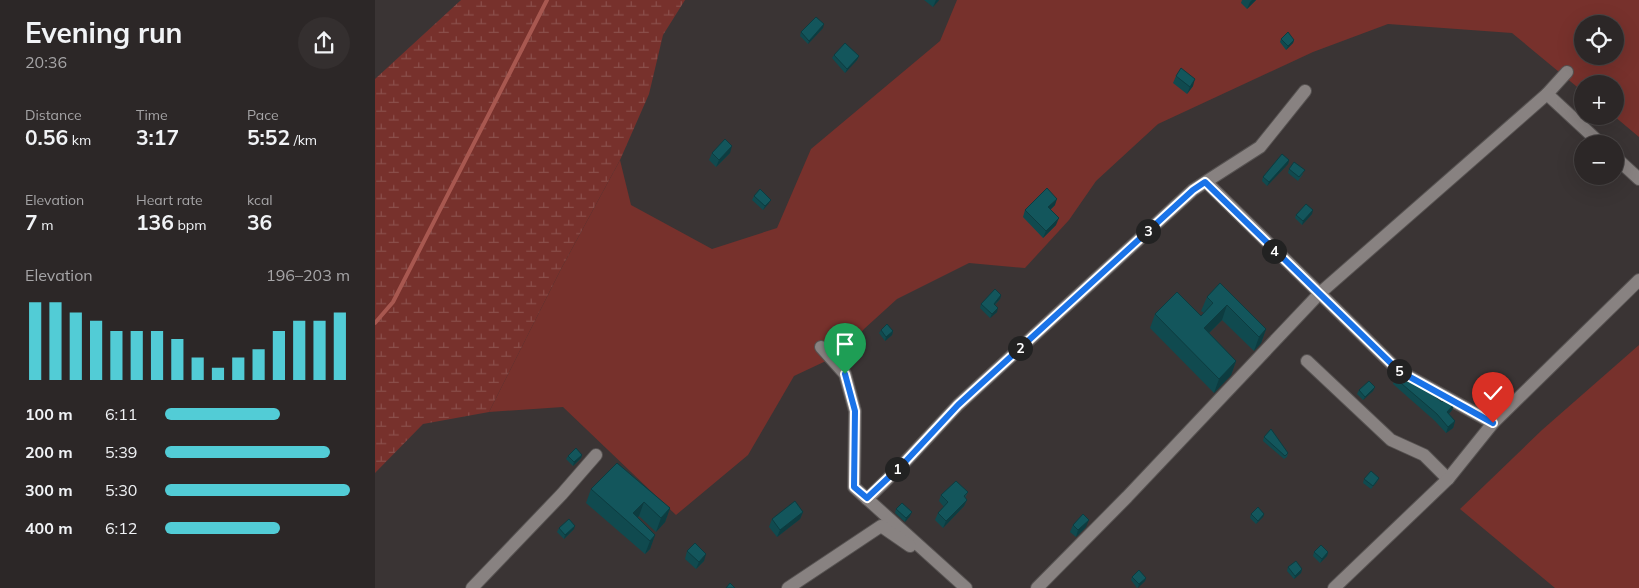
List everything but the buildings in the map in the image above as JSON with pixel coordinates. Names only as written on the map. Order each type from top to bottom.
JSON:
[{"type":"street","points":[[1037,588],[1127,497],[1320,293],[1547,94],[1567,72]]},
{"type":"street","points":[[867,498],[905,462],[958,405],[1193,190],[1260,147],[1305,91]]},
{"type":"street","points":[[1547,94],[1591,135]]},
{"type":"street","points":[[1624,165],[1639,179]]},
{"type":"street","points":[[1205,182],[1293,270],[1320,293],[1399,371],[1493,423]]},
{"type":"street","points":[[1334,588],[1448,479],[1493,423],[1639,280]]},
{"type":"street","points":[[821,347],[845,374],[855,411],[854,487],[967,588]]},
{"type":"street","points":[[1307,361],[1391,440],[1424,455],[1448,479]]},
{"type":"street","points":[[472,588],[563,494],[596,455]]},
{"type":"street","points":[[788,588],[881,526],[967,588]]},
{"type":"green space","points":[[461,0],[685,0],[663,35],[649,94],[620,160],[561,269],[489,412],[423,424],[375,473],[375,79]]},
{"type":"green space","points":[[957,0],[1639,0],[1639,137],[1624,124],[1624,75],[1574,75],[1574,84],[1512,33],[1388,24],[1313,52],[1158,124],[1096,181],[1069,220],[1025,268],[969,263],[897,299],[864,329],[845,352],[794,376],[748,455],[676,515],[563,407],[489,412],[561,269],[620,160],[631,205],[712,249],[777,228],[811,149],[940,41]]},
{"type":"green space","points":[[1639,345],[1639,588],[1555,588],[1460,509],[1542,430]]},
{"type":"waterway","points":[[375,323],[393,302],[547,0]]},
{"type":"route","points":[[845,374],[855,411],[854,487],[867,498],[905,462],[958,405],[1193,190],[1205,182],[1293,270],[1320,293],[1399,371],[1493,423]]}]
